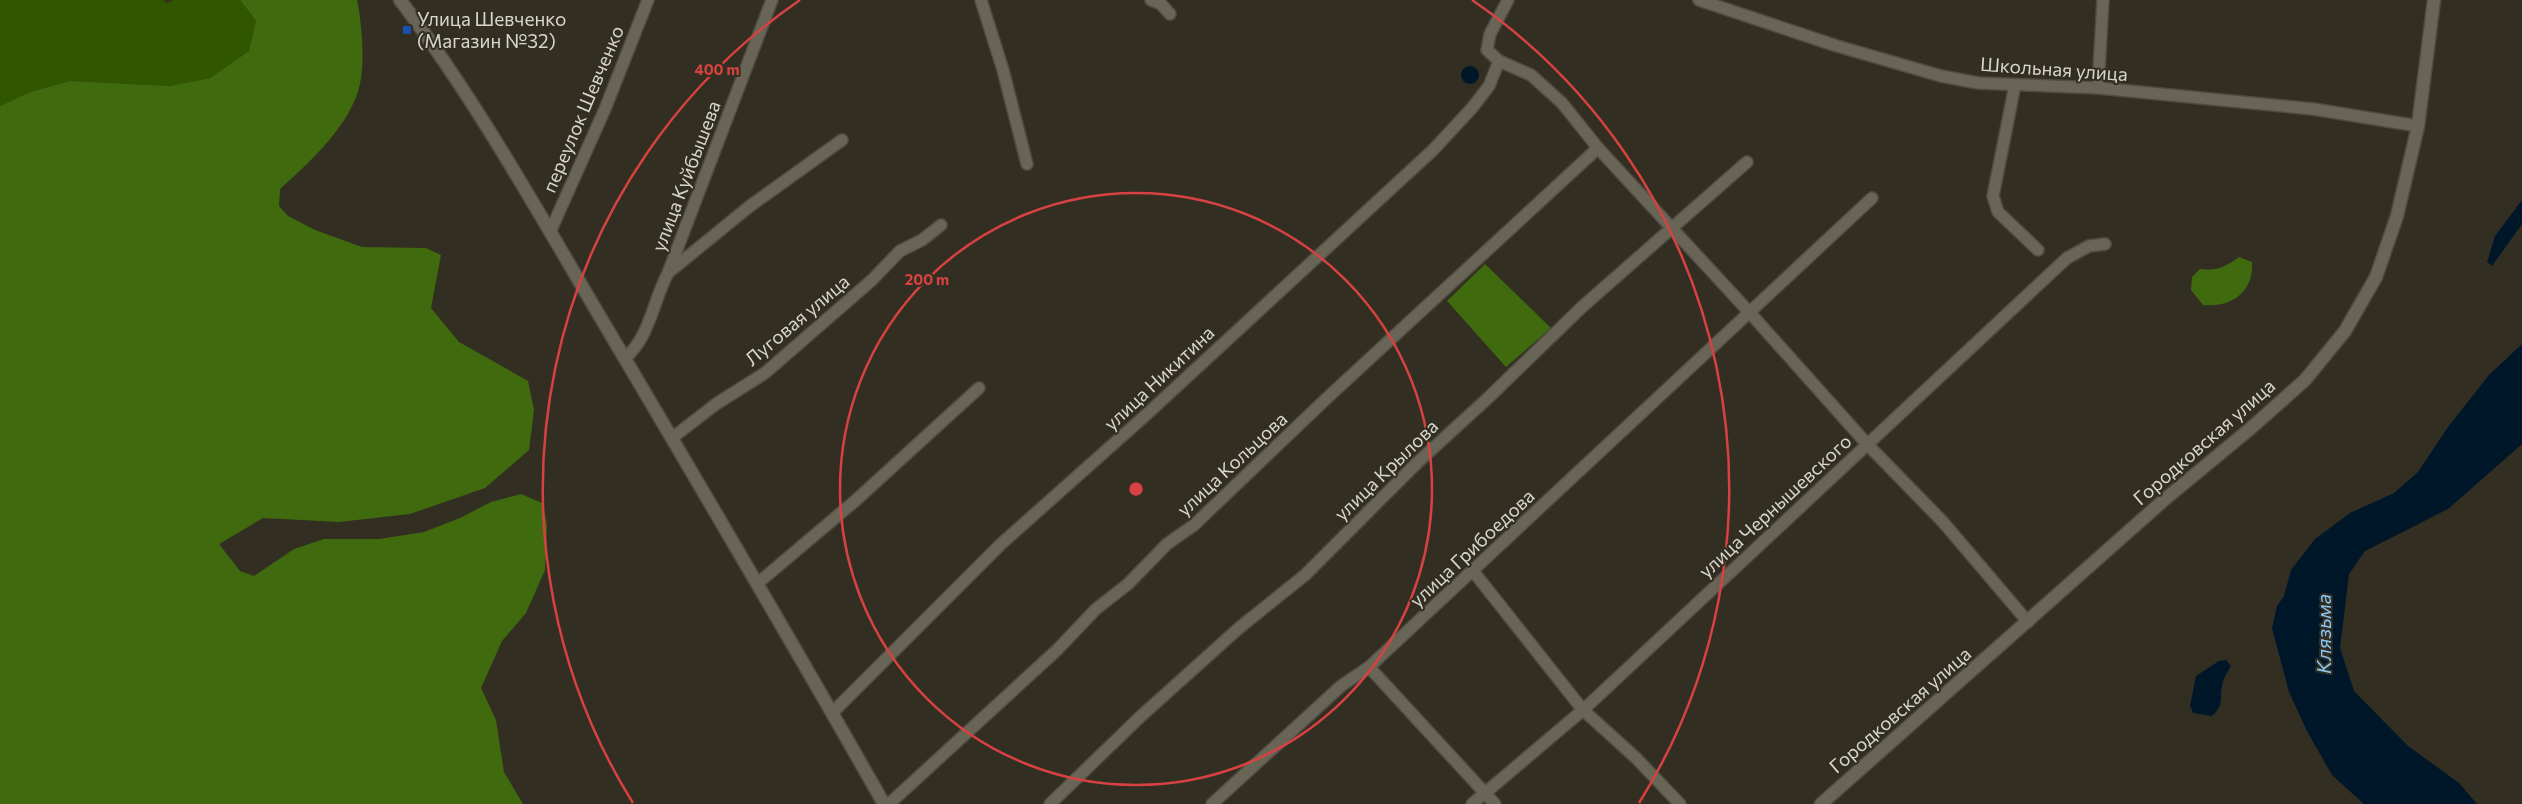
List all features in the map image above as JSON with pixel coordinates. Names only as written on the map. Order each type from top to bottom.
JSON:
[{"type":"main road","points":[[400,0],[433,43],[550,232],[758,583],[884,804]]},
{"type":"main road","name":"Городковская улица","points":[[1821,804],[2164,500],[2251,428],[2298,386],[2345,331],[2376,277],[2397,216],[2418,126],[2434,0]]},
{"type":"street","name":"переулок Шевченко","points":[[550,232],[605,109],[648,0]]},
{"type":"street","name":"улица Куйбышева","points":[[625,358],[636,349],[646,328],[658,292],[668,273],[772,0]]},
{"type":"street","points":[[981,0],[1003,70],[1027,164]]},
{"type":"street","points":[[1151,0],[1161,4],[1170,14]]},
{"type":"street","points":[[1508,0],[1490,34],[1487,50],[1499,61],[1531,75],[1562,103],[1598,148],[1750,313],[1867,444],[1943,522],[2028,622]]},
{"type":"street","name":"Школьная улица","points":[[1699,0],[1837,46],[1941,76],[1978,83],[2098,88],[2313,110],[2418,126]]},
{"type":"street","points":[[2098,88],[2103,0]]},
{"type":"street","name":"улица Никитина","points":[[832,713],[1001,544],[1147,414],[1433,150],[1472,108],[1489,86],[1499,61]]},
{"type":"street","points":[[2014,84],[1993,196],[1998,212],[2038,250]]},
{"type":"street","points":[[668,273],[750,206],[842,140]]},
{"type":"street","name":"улица Кольцова","points":[[889,804],[1056,650],[1096,609],[1128,584],[1167,544],[1194,525],[1327,398],[1598,148]]},
{"type":"street","name":"улица Крылова","points":[[1050,804],[1140,717],[1239,628],[1305,575],[1418,462],[1488,398],[1582,307],[1748,162]]},
{"type":"street","name":"улица Грибоедова","points":[[1212,804],[1328,698],[1369,667],[1872,198]]},
{"type":"street","name":"Луговая улица","points":[[672,438],[716,404],[764,373],[872,280],[900,251],[922,240],[941,224]]},
{"type":"street","name":"улица Чернышевского","points":[[1472,804],[1583,710],[2067,258],[2089,246],[2105,244]]},
{"type":"street","points":[[758,583],[855,501],[979,388]]},
{"type":"street","points":[[1472,571],[1583,710],[1636,758],[1680,804]]},
{"type":"street","points":[[1369,667],[1495,804]]},
{"type":"green space","points":[[0,0],[163,0],[167,3],[173,0],[240,0],[256,21],[249,51],[210,78],[170,86],[70,81],[30,92],[0,106]]},
{"type":"green space","points":[[240,0],[357,0],[363,53],[362,74],[355,99],[348,114],[328,142],[280,189],[279,206],[288,216],[315,230],[362,247],[426,248],[441,255],[431,308],[459,342],[528,381],[534,410],[529,450],[485,488],[410,514],[339,522],[263,518],[219,544],[240,571],[254,576],[294,549],[324,539],[379,539],[424,532],[460,518],[491,502],[521,494],[542,503],[547,524],[545,570],[526,613],[502,641],[481,688],[496,720],[504,772],[523,804],[0,804],[0,106],[30,92],[70,81],[170,86],[210,78],[249,51],[256,21]]},
{"type":"green space","points":[[2239,257],[2252,262],[2252,273],[2245,290],[2239,296],[2223,304],[2203,305],[2191,290],[2192,277],[2200,269],[2221,268]]},
{"type":"green space","points":[[1485,264],[1551,328],[1506,367],[1447,301]]},
{"type":"water","points":[[1470,66],[1476,69],[1479,75],[1476,81],[1470,84],[1464,81],[1461,75],[1464,69]]},
{"type":"water","points":[[2522,200],[2522,224],[2492,266],[2487,262],[2495,236]]},
{"type":"water","name":"Клязьма","points":[[2522,344],[2522,444],[2448,509],[2365,551],[2349,574],[2340,648],[2354,691],[2408,746],[2459,783],[2477,804],[2364,804],[2332,775],[2307,731],[2289,692],[2272,628],[2277,606],[2284,596],[2291,570],[2315,539],[2350,513],[2394,493],[2418,472],[2448,427],[2489,375]]},
{"type":"water","points":[[2226,660],[2231,666],[2223,680],[2219,708],[2212,716],[2193,713],[2190,706],[2196,676],[2219,661]]},
{"type":"place","name":"Улица Шевченко (Магазин №32)","points":[[407,30]]}]
